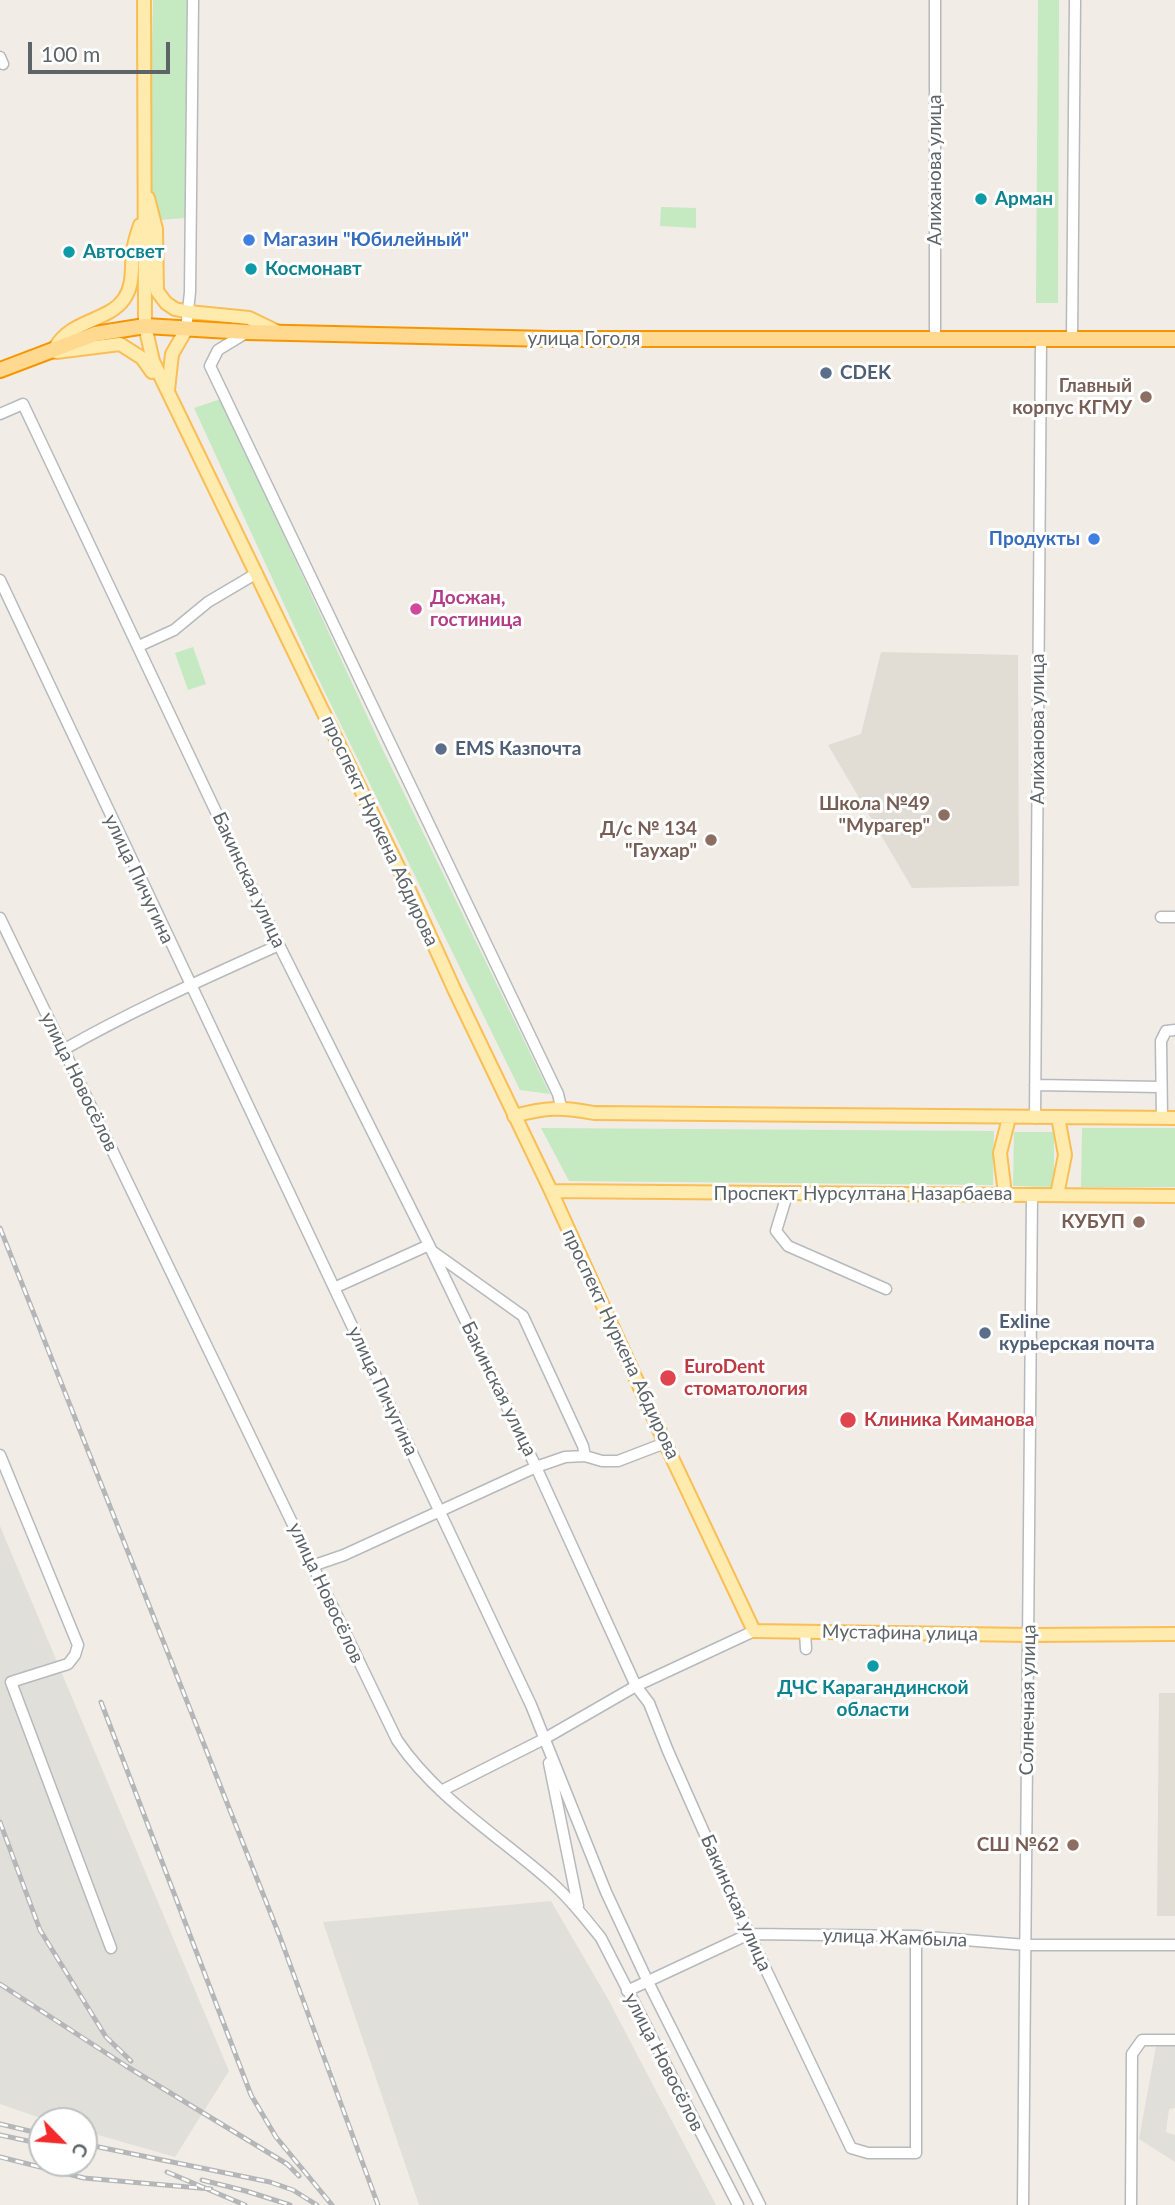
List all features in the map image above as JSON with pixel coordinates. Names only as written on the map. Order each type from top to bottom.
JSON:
[{"type":"highway","name":"улица Гоголя","points":[[0,370],[95,334],[145,326],[247,332],[551,339],[1175,339]]},
{"type":"main road","name":"проспект Нуркена Абдирова","points":[[144,0],[145,326],[153,361],[406,883],[754,1631]]},
{"type":"main road","points":[[144,185],[156,229],[158,291],[166,303],[175,309],[188,312],[249,318],[279,333]]},
{"type":"main road","points":[[48,351],[71,331],[93,318],[115,310],[124,298],[130,289],[133,250],[144,211]]},
{"type":"main road","points":[[165,386],[172,354],[186,330]]},
{"type":"main road","points":[[48,351],[120,344],[142,358],[165,386]]},
{"type":"main road","points":[[514,1116],[561,1107],[594,1113],[731,1112],[1009,1118],[1168,1118]]},
{"type":"main road","points":[[1057,1195],[1065,1155],[1058,1117]]},
{"type":"main road","points":[[1006,1194],[1000,1153],[1009,1118]]},
{"type":"main road","name":"Проспект Нурсултана Назарбаева","points":[[551,1192],[1175,1196]]},
{"type":"main road","name":"Мустафина улица","points":[[754,1631],[1175,1634]]},
{"type":"street","points":[[186,330],[192,0]]},
{"type":"street","name":"Алиханова улица","points":[[935,0],[935,339]]},
{"type":"street","points":[[1072,339],[1075,0]]},
{"type":"street","points":[[247,332],[218,350],[210,366],[558,1094],[561,1107]]},
{"type":"street","name":"Алиханова улица","points":[[1035,1118],[1041,339]]},
{"type":"street","name":"Бакинская улица","points":[[0,415],[23,404],[279,945],[431,1248],[536,1466],[636,1686],[649,1703],[750,1934],[850,2148],[868,2153],[916,2153],[916,1936]]},
{"type":"street","points":[[139,646],[174,630],[208,602],[257,573]]},
{"type":"street","name":"улица Пичугина","points":[[0,580],[530,1705],[606,1892],[648,1982],[760,2205]]},
{"type":"street","points":[[1161,917],[1175,917]]},
{"type":"street","name":"улица Новосёлов","points":[[0,918],[397,1740],[424,1776],[551,1882],[578,1908],[601,1938],[738,2205]]},
{"type":"street","points":[[63,1050],[189,985],[279,945]]},
{"type":"street","points":[[1168,1118],[1161,1087],[1162,1035],[1166,1031],[1175,1030]]},
{"type":"street","points":[[1035,1085],[1161,1087]]},
{"type":"street","points":[[787,1195],[776,1231],[788,1246],[886,1289]]},
{"type":"street","name":"Солнечная улица","points":[[1023,2205],[1032,1195]]},
{"type":"street","points":[[334,1288],[431,1248],[523,1316],[583,1446],[585,1456]]},
{"type":"street","points":[[312,1566],[344,1555],[536,1466],[565,1457],[585,1456],[602,1461],[618,1461],[665,1443]]},
{"type":"street","points":[[0,1455],[78,1645],[68,1664],[10,1682],[111,1948]]},
{"type":"street","name":"Мустафина улица","points":[[441,1791],[544,1739],[636,1686],[754,1631]]},
{"type":"street","points":[[805,1632],[806,1649]]},
{"type":"street","points":[[544,1739],[578,1908]]},
{"type":"street","name":"улица Жамбыла","points":[[627,1991],[750,1934],[916,1936],[1026,1945],[1175,1945]]},
{"type":"street","points":[[1131,2205],[1132,2054],[1142,2040],[1175,2040]]},
{"type":"shaded area","name":"Школа №49 \"Мурагер\"","points":[[881,652],[1018,655],[1019,886],[912,888],[828,745],[861,734]]},
{"type":"shaded area","points":[[0,1526],[229,2071],[175,2157],[98,2135],[98,2107],[28,2107],[28,2114],[0,2104]]},
{"type":"shaded area","points":[[1159,1693],[1175,1693],[1175,1916],[1157,1916]]},
{"type":"shaded area","points":[[551,1901],[608,1999],[716,2205],[419,2205],[323,1922]]},
{"type":"shaded area","points":[[1156,2046],[1175,2046],[1175,2108],[1169,2109],[1166,2132],[1175,2135],[1175,2162],[1139,2139]]},
{"type":"green space","points":[[153,0],[187,0],[185,218],[159,220],[149,185]]},
{"type":"green space","points":[[1038,0],[1059,0],[1058,303],[1036,303]]},
{"type":"green space","points":[[661,207],[696,208],[696,228],[660,226]]},
{"type":"green space","points":[[221,399],[382,748],[550,1094],[520,1090],[317,676],[194,408]]},
{"type":"green space","points":[[193,647],[206,684],[188,690],[175,653]]},
{"type":"green space","points":[[541,1128],[994,1131],[993,1185],[569,1181]]},
{"type":"green space","points":[[1082,1128],[1175,1128],[1175,1187],[1081,1187]]},
{"type":"green space","points":[[1014,1132],[1054,1132],[1054,1187],[1013,1186]]},
{"type":"railway","points":[[0,1228],[280,1937],[378,2205]]},
{"type":"railway","points":[[101,1702],[251,2095],[276,2137],[332,2205]]},
{"type":"railway","points":[[0,1822],[40,1930],[106,2037],[131,2061]]},
{"type":"railway","points":[[0,1984],[126,2066],[287,2164],[299,2176]]},
{"type":"railway","points":[[0,2124],[28,2131]]},
{"type":"railway","points":[[0,2135],[28,2141]]},
{"type":"railway","points":[[98,2147],[270,2182],[293,2190],[317,2205]]},
{"type":"railway","points":[[0,2157],[84,2178],[211,2189]]},
{"type":"railway","points":[[167,2172],[245,2205]]},
{"type":"railway","points":[[202,2180],[290,2205]]},
{"type":"place","name":"Арман","points":[[981,199]]},
{"type":"place","name":"Магазин \"Юбилейный\"","points":[[249,240]]},
{"type":"place","name":"Автосвет","points":[[69,252]]},
{"type":"place","name":"Космонавт","points":[[251,269]]},
{"type":"place","name":"CDEK","points":[[826,373]]},
{"type":"place","name":"Главный корпус КГМУ","points":[[1146,397]]},
{"type":"place","name":"Продукты","points":[[1094,539]]},
{"type":"place","name":"Досжан, гостиница","points":[[416,609]]},
{"type":"place","name":"EMS Казпочта","points":[[441,749]]},
{"type":"place","name":"Школа №49 \"Мурагер\"","points":[[944,815]]},
{"type":"place","name":"Д/с № 134 \"Гаухар\"","points":[[711,840]]},
{"type":"place","name":"КУБУП","points":[[1139,1222]]},
{"type":"place","name":"Exline курьерская почта","points":[[985,1333]]},
{"type":"place","name":"EuroDent стоматология","points":[[668,1378]]},
{"type":"place","name":"Клиника Киманова","points":[[848,1420]]},
{"type":"place","name":"ДЧС Карагандинской области","points":[[873,1666]]},
{"type":"place","name":"СШ №62","points":[[1073,1845]]}]
